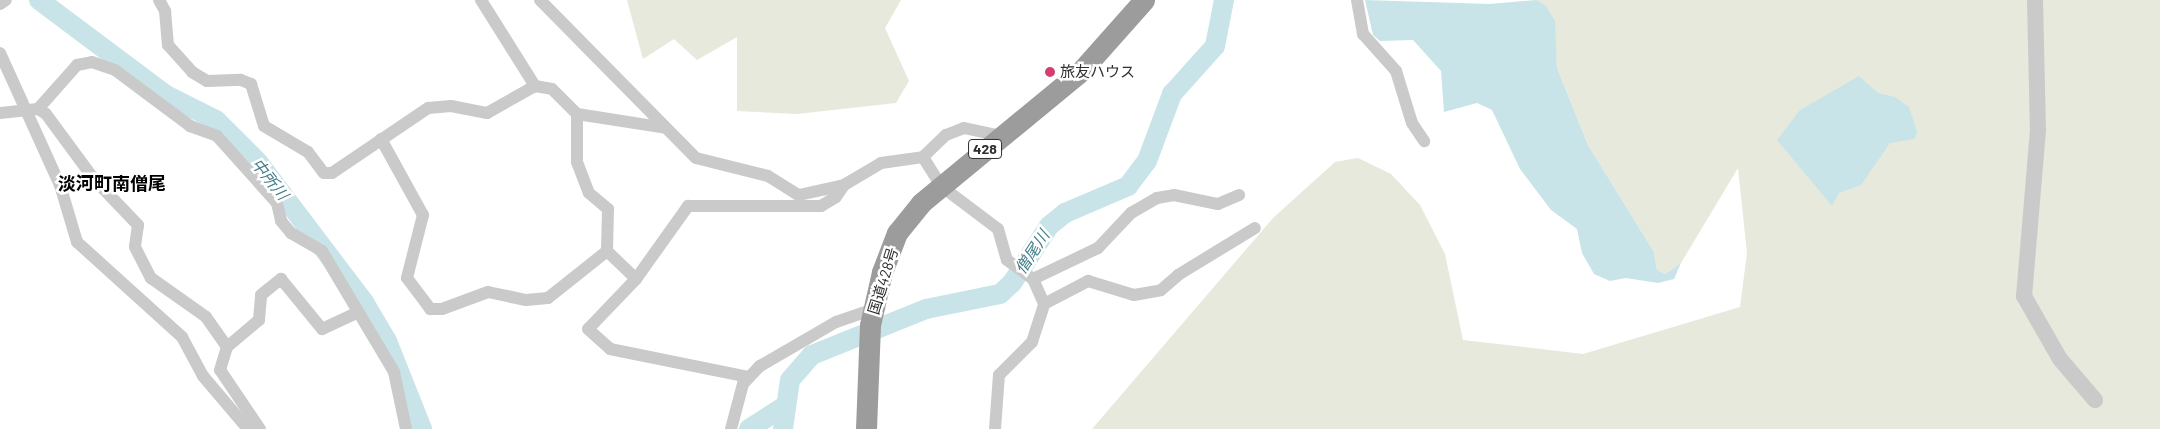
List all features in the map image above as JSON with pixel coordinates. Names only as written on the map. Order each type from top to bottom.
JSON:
[{"type":"highway","name":"国道428号","points":[[866,429],[870,326],[897,234],[941,186],[1081,71],[1144,0]]},
{"type":"street","points":[[0,4],[6,0]]},
{"type":"street","points":[[159,0],[165,11],[168,45],[192,72],[207,81],[241,80],[251,84],[264,126],[308,152],[318,170],[332,173],[428,108],[451,106],[487,113],[535,86],[552,89],[577,114],[666,128]]},
{"type":"street","points":[[481,0],[535,86]]},
{"type":"street","points":[[540,0],[696,158],[768,176],[799,195],[844,185],[881,164],[922,157],[946,135],[964,128],[1003,136]]},
{"type":"street","points":[[1357,0],[1363,34],[1396,71],[1412,123],[1424,141]]},
{"type":"street","points":[[2035,0],[2038,130],[2024,296],[2060,359],[2095,400]]},
{"type":"street","points":[[0,53],[23,110],[60,185],[77,242],[182,337],[203,376],[248,429]]},
{"type":"street","points":[[0,113],[38,109],[77,65],[92,62],[115,70],[190,126],[217,136],[277,203],[281,221],[291,233],[322,251],[357,313],[394,372],[406,429]]},
{"type":"street","points":[[38,109],[94,179],[138,224],[135,247],[151,278],[206,317],[226,347]]},
{"type":"street","points":[[577,114],[576,162],[589,193],[608,209],[607,251],[636,279]]},
{"type":"street","points":[[381,139],[423,215],[407,278],[430,309],[442,309],[488,292],[526,300],[548,298],[607,251]]},
{"type":"street","points":[[922,157],[941,186],[998,229],[1007,260],[1032,279],[1044,304],[1032,342],[999,375],[995,429]]},
{"type":"street","points":[[749,377],[610,350],[588,330],[636,279],[688,206],[821,206],[836,197],[844,185]]},
{"type":"street","points":[[1032,279],[1098,248],[1131,213],[1158,198],[1174,195],[1218,204],[1239,195]]},
{"type":"street","points":[[1044,304],[1088,281],[1134,295],[1161,290],[1178,275],[1255,228]]},
{"type":"street","points":[[260,429],[220,370],[226,347],[260,320],[261,295],[281,279],[322,329],[357,313]]},
{"type":"street","points":[[731,429],[743,384],[749,377],[786,348],[870,326]]},
{"type":"shaded area","points":[[627,0],[901,0],[885,28],[909,81],[896,103],[797,114],[737,111],[737,37],[697,60],[674,39],[643,59]]},
{"type":"shaded area","points":[[1536,0],[2160,0],[2160,429],[1092,429],[1273,218],[1335,162],[1358,158],[1391,174],[1420,205],[1445,254],[1463,340],[1583,354],[1740,307],[1747,253],[1738,168],[1681,263],[1665,274],[1657,270],[1654,252],[1588,145],[1557,68],[1554,21]]},
{"type":"water","points":[[1365,0],[1490,4],[1536,0],[1545,5],[1555,21],[1557,68],[1588,145],[1654,252],[1657,270],[1665,274],[1681,263],[1674,279],[1658,283],[1626,278],[1610,281],[1594,274],[1582,253],[1577,229],[1551,210],[1520,169],[1492,110],[1477,103],[1444,112],[1441,71],[1413,40],[1380,41],[1373,35]]},
{"type":"water","points":[[1859,76],[1878,93],[1895,97],[1909,107],[1917,131],[1915,139],[1890,143],[1861,185],[1839,193],[1832,206],[1777,140],[1800,110]]},
{"type":"waterway","name":"中所川","points":[[39,0],[166,95],[216,120],[258,162],[364,302],[387,341],[422,429]]},
{"type":"waterway","name":"僧尾川","points":[[783,429],[790,380],[812,355],[926,309],[1000,294],[1012,283],[1049,226],[1065,213],[1128,186],[1147,161],[1172,94],[1215,46],[1224,0]]},
{"type":"waterway","name":"中所川","points":[[749,429],[783,407]]},
{"type":"place","name":"旅友ハウス","points":[[1050,72]]},
{"type":"district","name":"淡河町南僧尾","points":[[112,183]]}]
